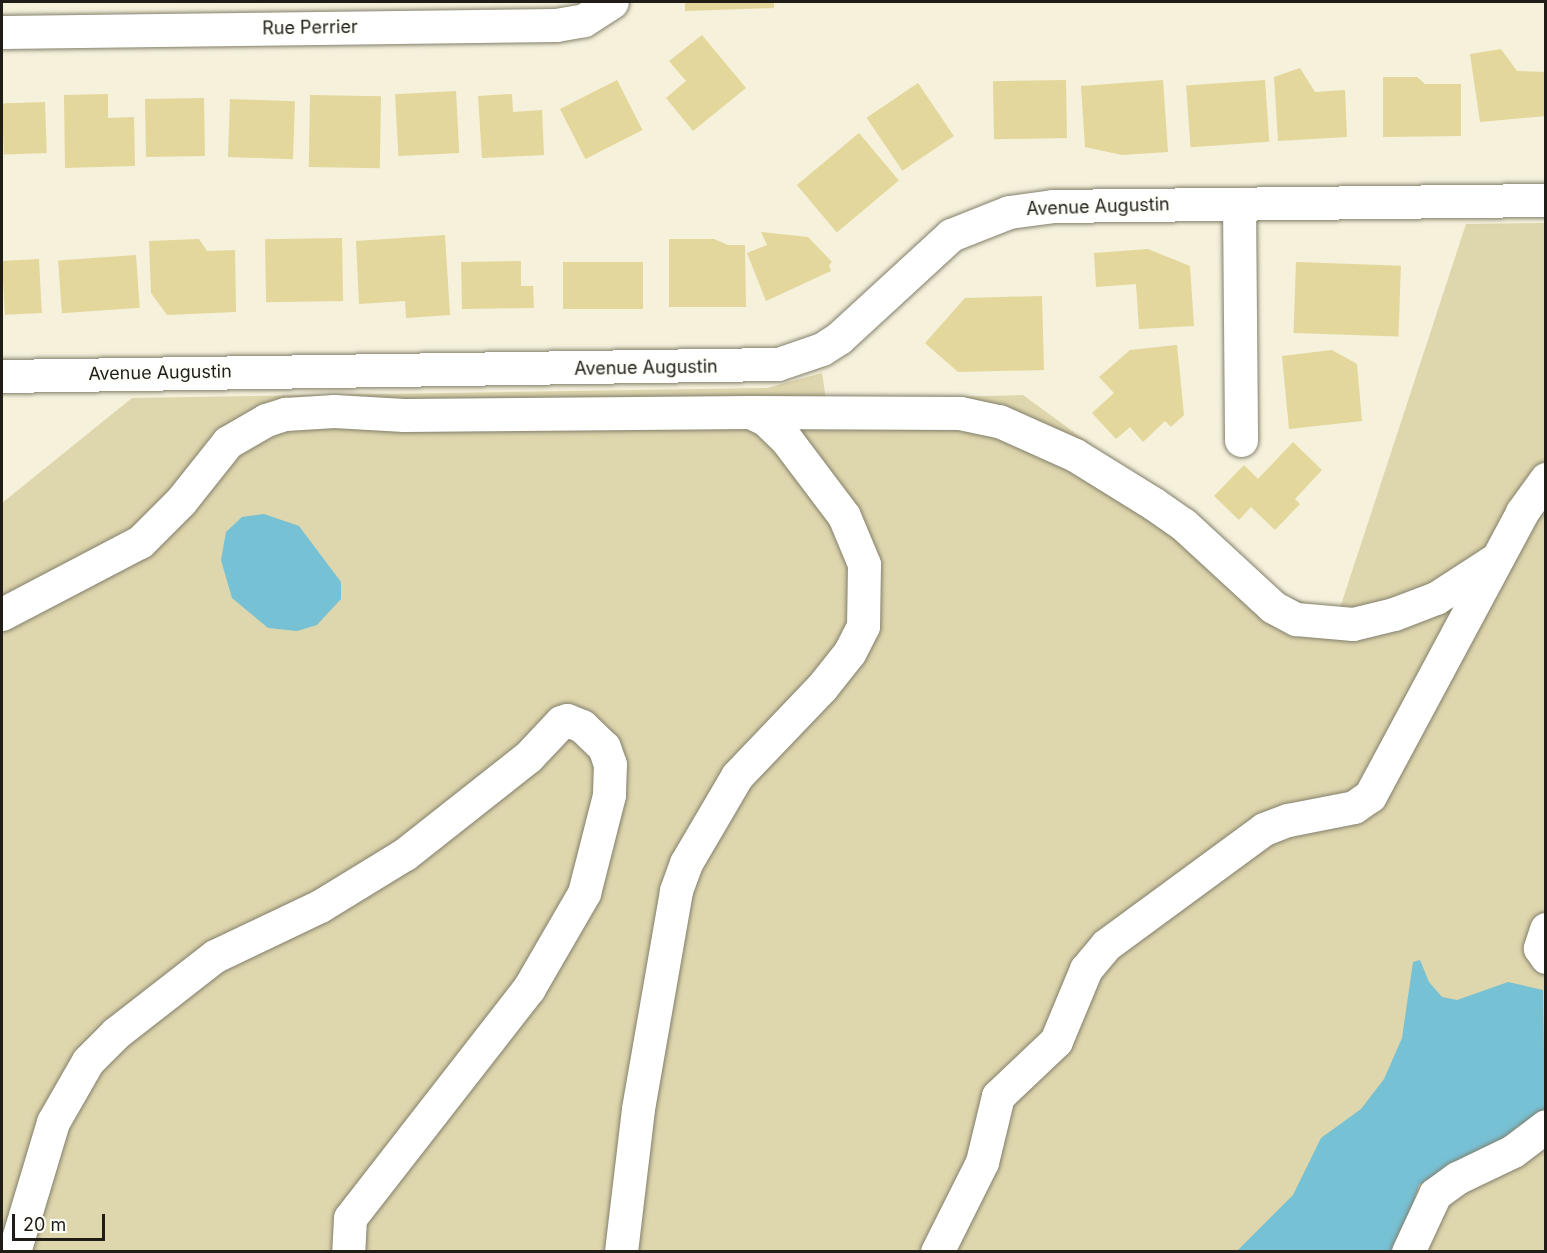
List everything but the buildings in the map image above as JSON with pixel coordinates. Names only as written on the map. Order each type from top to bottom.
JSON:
[{"type":"street","name":"Rue Perrier","points":[[2,32],[556,26],[584,20],[612,2]]},
{"type":"street","name":"Avenue Augustin","points":[[2,376],[778,364],[822,349],[838,338],[933,249],[951,235],[990,216],[1053,206],[1545,200]]},
{"type":"street","points":[[1239,204],[1241,440]]},
{"type":"street","points":[[2,614],[140,542],[181,501],[228,442],[266,420],[285,414],[334,411],[404,415],[960,413],[999,421],[1075,455],[1154,504],[1183,524],[1273,607],[1296,619],[1353,624],[1394,614],[1436,598],[1497,558]]},
{"type":"street","points":[[621,1251],[638,1109],[676,891],[687,862],[737,776],[822,687],[849,653],[862,626],[864,564],[840,508],[786,439],[765,419],[750,412]]},
{"type":"street","points":[[937,1251],[982,1162],[998,1096],[1056,1041],[1086,969],[1106,945],[1264,829],[1288,820],[1354,807],[1370,796],[1522,512],[1545,479]]},
{"type":"street","points":[[14,1251],[53,1122],[88,1061],[116,1032],[215,956],[320,906],[405,854],[528,756],[561,722],[582,726],[604,747],[610,764],[609,795],[584,893],[529,988],[350,1218],[348,1251]]},
{"type":"street","points":[[1545,929],[1540,948],[1545,957]]},
{"type":"street","points":[[1408,1251],[1435,1194],[1457,1178],[1514,1151],[1545,1126]]},
{"type":"shaded area","points":[[1545,223],[1545,1251],[2,1252],[2,503],[132,398],[767,388],[822,373],[826,400],[1023,395],[1175,506],[1282,595],[1323,608],[1340,608],[1466,224]]},
{"type":"water","points":[[264,514],[299,526],[341,582],[341,599],[317,625],[297,631],[268,628],[232,598],[221,560],[226,532],[242,517]]},
{"type":"water","points":[[1420,960],[1429,982],[1442,997],[1457,1000],[1508,982],[1543,990],[1545,1112],[1530,1127],[1456,1163],[1419,1185],[1398,1251],[1236,1252],[1293,1195],[1321,1138],[1361,1109],[1384,1079],[1402,1038],[1413,962]]}]
